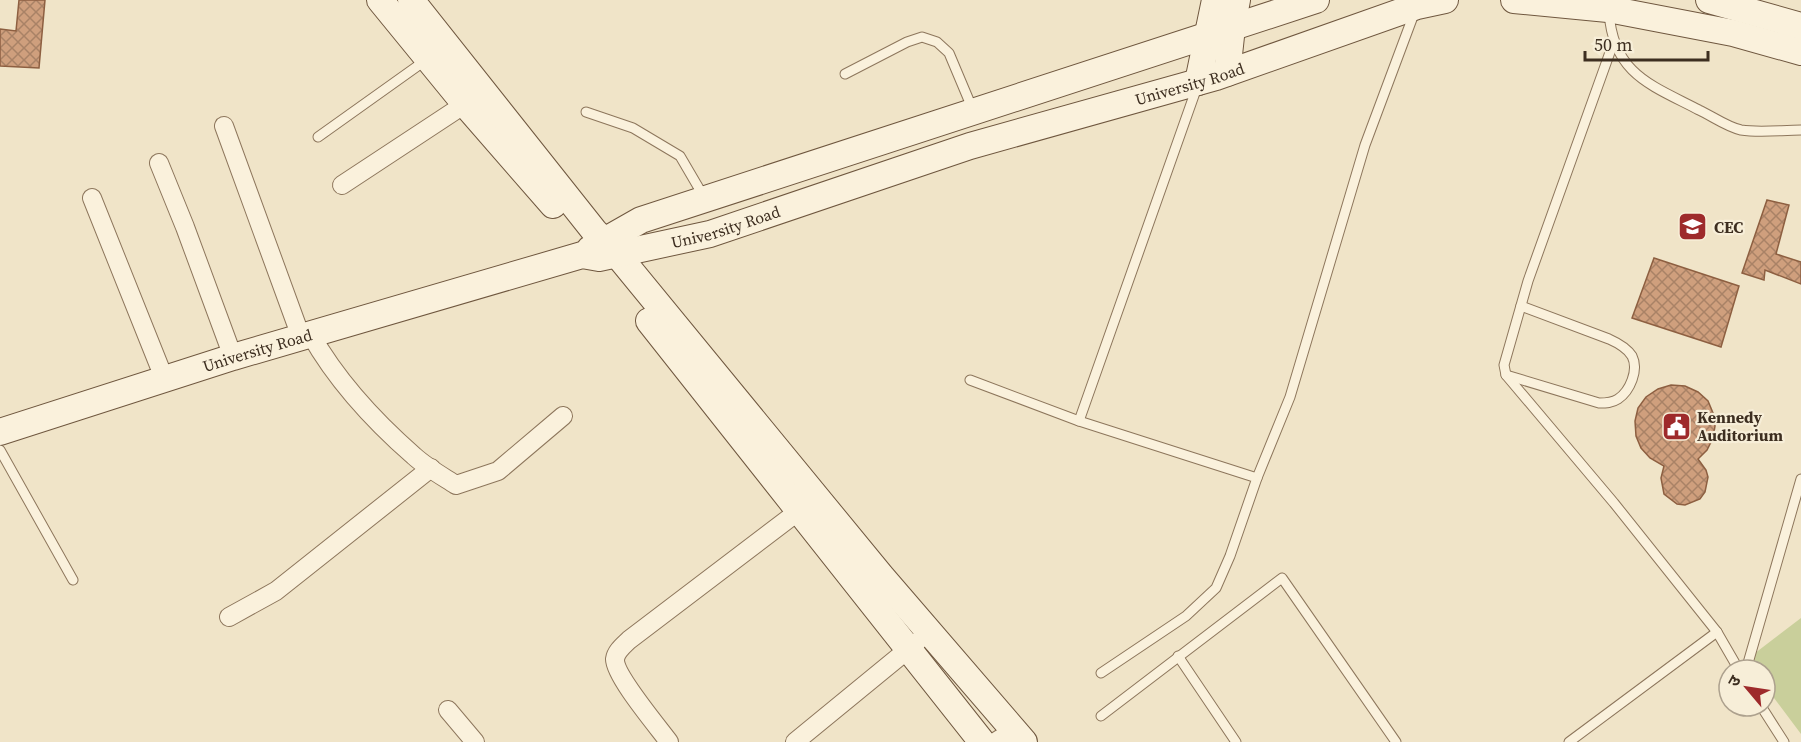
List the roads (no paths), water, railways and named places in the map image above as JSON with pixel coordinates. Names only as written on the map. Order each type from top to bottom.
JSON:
[{"type":"main road","points":[[380,0],[465,104],[598,251],[930,631],[1011,738]]},
{"type":"main road","points":[[411,0],[598,251],[982,742]]},
{"type":"main road","points":[[1198,82],[1215,0]]},
{"type":"main road","points":[[1227,73],[1237,0]]},
{"type":"main road","points":[[598,251],[641,220],[1316,0]]},
{"type":"main road","name":"University Road","points":[[0,432],[233,357],[598,251],[710,234],[970,146],[1227,73],[1417,3],[1445,0]]},
{"type":"main road","points":[[1514,0],[1608,9],[1733,33],[1801,52]]},
{"type":"main road","points":[[1709,0],[1741,4],[1801,26]]},
{"type":"street","points":[[342,185],[465,104]]},
{"type":"street","points":[[224,126],[306,336],[377,421],[415,457],[456,485],[498,471],[563,416]]},
{"type":"street","points":[[159,163],[185,226],[233,357]]},
{"type":"street","points":[[92,198],[164,378]]},
{"type":"street","points":[[229,617],[276,591],[431,468]]},
{"type":"street","points":[[669,742],[617,669],[615,660],[618,652],[629,640],[801,510]]},
{"type":"street","points":[[795,742],[930,631]]},
{"type":"street","points":[[448,710],[475,742]]},
{"type":"lane","points":[[1101,673],[1186,616],[1216,588],[1290,397],[1365,145],[1417,3]]},
{"type":"lane","points":[[1608,9],[1614,41],[1623,60],[1636,76],[1650,85],[1740,130],[1801,130]]},
{"type":"lane","points":[[844,74],[907,42],[922,37],[937,42],[949,53],[974,111]]},
{"type":"lane","points":[[1614,41],[1521,306],[1504,365],[1506,375],[1614,503],[1717,632],[1731,658]]},
{"type":"lane","points":[[318,137],[428,58]]},
{"type":"lane","points":[[1079,421],[1198,82]]},
{"type":"lane","points":[[586,112],[633,128],[680,156],[705,199]]},
{"type":"lane","points":[[1506,375],[1599,403],[1611,403],[1619,399],[1627,390],[1635,366],[1631,356],[1622,346],[1609,339],[1521,306]]},
{"type":"lane","points":[[970,380],[1079,421],[1257,478]]},
{"type":"lane","points":[[0,450],[73,580]]},
{"type":"lane","points":[[1749,658],[1801,480]]},
{"type":"lane","points":[[1101,716],[1282,578],[1395,742]]},
{"type":"lane","points":[[1569,742],[1717,632]]},
{"type":"lane","points":[[1178,656],[1236,742]]},
{"type":"lane","points":[[1769,718],[1784,742]]},
{"type":"place","name":"CEC","points":[[1693,227]]},
{"type":"place","name":"Kennedy Auditorium","points":[[1676,426]]}]
